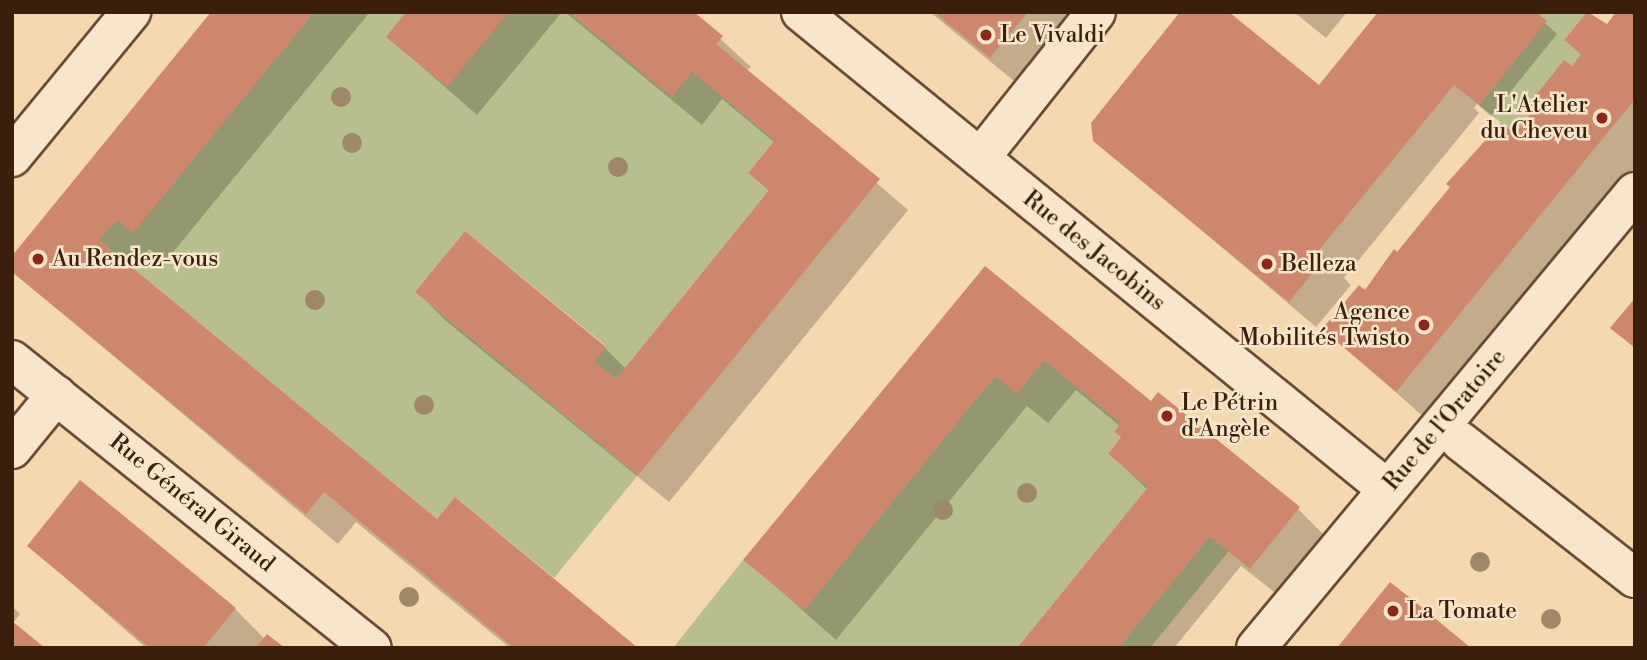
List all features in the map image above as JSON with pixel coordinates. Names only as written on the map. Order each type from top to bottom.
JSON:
[{"type":"street","points":[[12,157],[131,12]]},
{"type":"street","name":"Rue des Jacobins","points":[[802,12],[1387,489]]},
{"type":"street","points":[[981,158],[1096,12]]},
{"type":"street","name":"Rue de l'Oratoire","points":[[1256,648],[1635,192]]},
{"type":"street","name":"Rue Général Giraud","points":[[12,360],[372,648]]},
{"type":"street","points":[[12,449],[56,395]]},
{"type":"street","points":[[1460,441],[1635,578]]},
{"type":"green space","points":[[314,12],[569,12],[672,96],[692,71],[775,140],[748,173],[769,190],[616,379],[594,362],[606,346],[465,231],[415,292],[638,475],[554,578],[455,497],[437,519],[99,240],[117,220],[133,232]]},
{"type":"green space","points":[[1536,12],[1587,12],[1564,40],[1581,54],[1572,66],[1564,61],[1524,110],[1530,115],[1515,134],[1479,105],[1535,35]]},
{"type":"green space","points":[[1044,360],[1121,423],[1114,432],[1121,437],[1108,454],[1148,487],[1017,648],[673,648],[743,560],[804,610],[995,376],[1017,393]]},
{"type":"green space","points":[[1210,536],[1229,551],[1150,648],[1118,648]]},
{"type":"building","points":[[211,12],[314,12],[133,233],[117,220],[99,240],[437,519],[455,497],[638,648],[514,648],[324,492],[306,514],[12,272],[12,256]]},
{"type":"building","points":[[406,12],[509,12],[447,87],[386,37]]},
{"type":"building","points":[[569,12],[694,12],[723,36],[716,44],[880,179],[638,475],[415,292],[465,231],[606,347],[594,362],[616,379],[769,190],[748,173],[775,140],[692,71],[672,97]]},
{"type":"building","name":"Le Vivaldi","points":[[934,12],[1028,12],[990,58]]},
{"type":"building","points":[[1180,12],[1229,12],[1319,85],[1378,12],[1536,12],[1547,21],[1479,105],[1454,85],[1318,251],[1325,257],[1289,302],[1093,141],[1091,123]]},
{"type":"building","points":[[1587,12],[1607,24],[1616,12],[1635,12],[1635,99],[1396,392],[1322,329],[1359,285],[1365,290],[1394,249],[1397,252],[1450,187],[1446,184],[1501,123],[1515,134],[1530,115],[1524,110],[1564,60],[1572,66],[1581,54],[1564,40]]},
{"type":"building","points":[[985,266],[1151,401],[1158,392],[1300,507],[1250,569],[1210,536],[1118,648],[1017,648],[1148,487],[1108,454],[1121,437],[1114,432],[1121,423],[1044,360],[1017,394],[995,376],[804,610],[743,560]]},
{"type":"building","points":[[1635,298],[1635,348],[1610,328]]},
{"type":"building","points":[[80,480],[236,608],[203,648],[150,648],[27,546]]},
{"type":"building","points":[[1390,582],[1409,597],[1471,648],[1337,648]]},
{"type":"building","points":[[12,621],[45,648],[12,648]]},
{"type":"building","points":[[267,634],[285,648],[256,648]]},
{"type":"place","name":"Le Vivaldi","points":[[986,35]]},
{"type":"place","name":"L'Atelier du Cheveu","points":[[1602,118]]},
{"type":"place","name":"Au Rendez-vous","points":[[38,259]]},
{"type":"place","name":"Belleza","points":[[1267,264]]},
{"type":"place","name":"Agence Mobilités Twisto","points":[[1424,325]]},
{"type":"place","name":"Le Pétrin d'Angèle","points":[[1167,416]]},
{"type":"place","name":"La Tomate","points":[[1393,611]]}]
